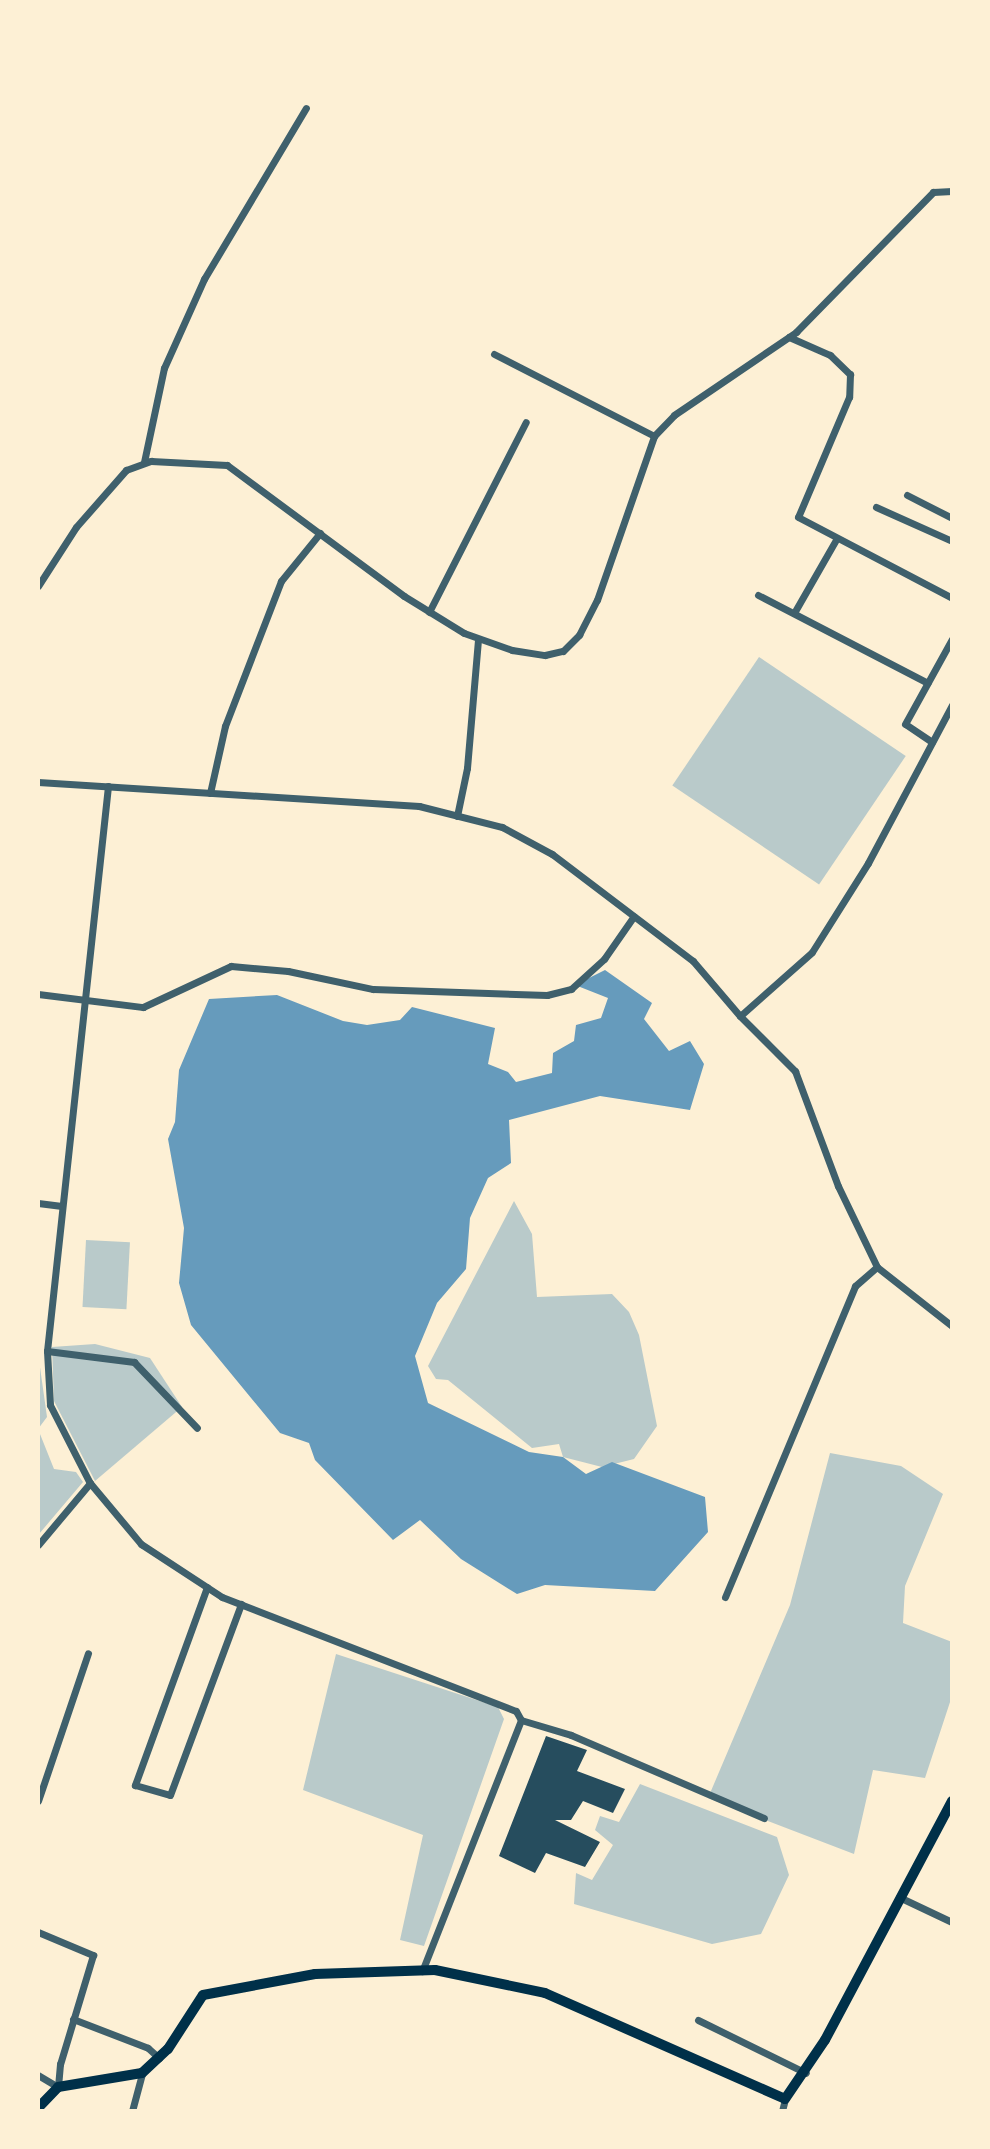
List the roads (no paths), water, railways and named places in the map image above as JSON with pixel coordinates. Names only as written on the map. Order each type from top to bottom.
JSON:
[{"type":"main road","points":[[38,2108],[58,2087],[142,2073],[159,2058],[195,2003],[214,1991],[315,1974],[422,1971],[545,1993],[785,2099],[806,2073],[952,1801]]},
{"type":"street","points":[[144,462],[164,368],[204,279],[306,108]]},
{"type":"street","points":[[38,586],[106,491],[126,470],[144,462],[227,465],[429,612],[478,639],[545,655],[573,643],[597,600],[654,436],[674,415],[789,337],[891,240],[933,192],[952,191]]},
{"type":"street","points":[[789,337],[830,355],[850,374],[849,397],[798,517],[952,598]]},
{"type":"street","points":[[494,354],[654,436]]},
{"type":"street","points":[[429,612],[526,422]]},
{"type":"street","points":[[907,495],[952,518]]},
{"type":"street","points":[[876,507],[952,541]]},
{"type":"street","points":[[210,793],[225,726],[281,581],[320,533]]},
{"type":"street","points":[[794,613],[837,538]]},
{"type":"street","points":[[758,595],[928,683]]},
{"type":"street","points":[[457,816],[467,768],[478,639]]},
{"type":"street","points":[[932,742],[905,724],[952,639]]},
{"type":"street","points":[[740,1016],[812,952],[952,705]]},
{"type":"street","points":[[38,782],[419,806],[502,827],[552,854],[693,961],[740,1016],[795,1071],[838,1186],[877,1267],[952,1326]]},
{"type":"street","points":[[108,786],[47,1351],[50,1405],[90,1483],[141,1544],[207,1587],[241,1604],[516,1711],[521,1720],[571,1735],[764,1818]]},
{"type":"street","points":[[38,994],[143,1007],[231,966],[288,971],[373,989],[547,995],[571,989],[604,959],[634,916]]},
{"type":"street","points":[[38,1203],[62,1206]]},
{"type":"street","points":[[725,1597],[855,1286],[877,1267]]},
{"type":"street","points":[[47,1351],[134,1362],[197,1428]]},
{"type":"street","points":[[39,1541],[90,1483]]},
{"type":"street","points":[[207,1587],[135,1785],[170,1795],[241,1604]]},
{"type":"street","points":[[38,1801],[88,1653]]},
{"type":"street","points":[[422,1971],[521,1720]]},
{"type":"street","points":[[899,1897],[952,1922]]},
{"type":"street","points":[[38,1932],[93,1955],[73,2019],[58,2087],[38,2075]]},
{"type":"street","points":[[73,2019],[148,2048],[159,2058]]},
{"type":"street","points":[[698,2020],[806,2073]]},
{"type":"street","points":[[132,2111],[142,2073]]},
{"type":"street","points":[[782,2111],[785,2099]]},
{"type":"water","points":[[605,970],[652,1003],[644,1019],[669,1051],[690,1041],[704,1064],[690,1110],[600,1096],[509,1120],[511,1163],[488,1178],[470,1218],[466,1269],[437,1303],[415,1356],[428,1403],[529,1452],[563,1457],[586,1474],[612,1462],[705,1497],[708,1532],[655,1591],[545,1585],[517,1594],[461,1559],[420,1520],[393,1540],[315,1460],[309,1443],[280,1433],[191,1325],[179,1283],[184,1228],[168,1139],[175,1122],[179,1070],[209,999],[277,995],[343,1021],[367,1025],[400,1020],[412,1007],[495,1028],[488,1064],[508,1072],[516,1082],[552,1073],[553,1053],[574,1041],[576,1025],[601,1018],[608,998],[575,985]]}]
